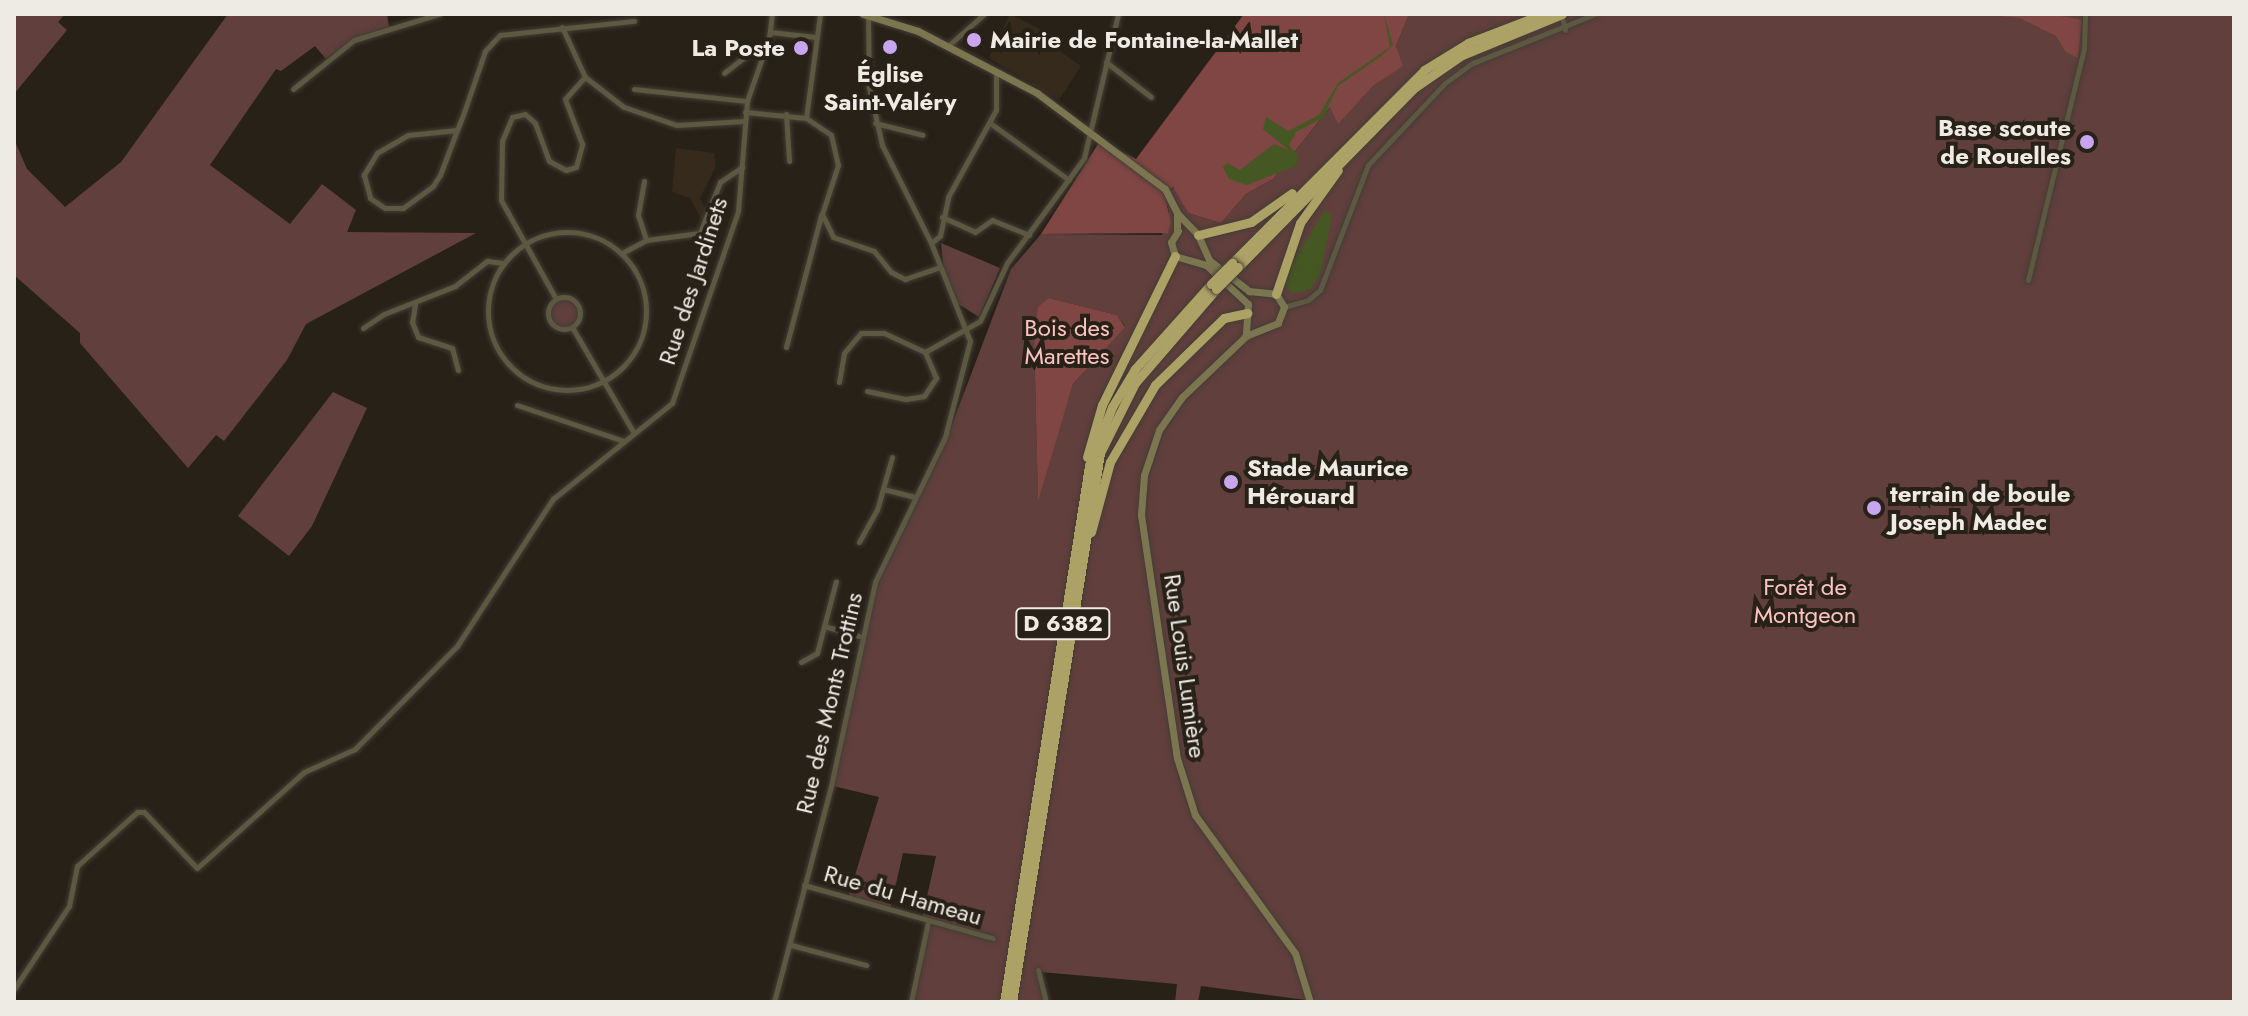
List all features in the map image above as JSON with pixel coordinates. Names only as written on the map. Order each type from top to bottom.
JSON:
[{"type":"highway","name":"D 6382","points":[[1004,1002],[1089,466],[1112,407],[1144,357],[1351,140],[1424,70],[1468,43],[1543,14]]},
{"type":"highway","name":"D 6382","points":[[1235,265],[1414,88],[1462,55],[1562,18]]},
{"type":"highway","points":[[1276,294],[1300,223],[1366,135]]},
{"type":"highway","points":[[1194,233],[1266,215],[1351,140]]},
{"type":"highway","points":[[1069,584],[1090,438],[1175,256]]},
{"type":"highway","name":"D 6382","points":[[1012,1002],[1089,501],[1111,427],[1147,367],[1214,287]]},
{"type":"highway","points":[[1068,641],[1097,502],[1131,419],[1155,385],[1224,318],[1248,312]]},
{"type":"main road","points":[[867,14],[949,45],[997,69],[1093,132],[1165,189],[1177,213],[1194,233],[1200,250],[1241,286],[1257,293],[1276,294],[1284,307],[1278,323],[1261,327],[1193,258],[1175,256],[1171,242],[1177,232],[1177,213]]},
{"type":"main road","points":[[1177,232],[1194,233]]},
{"type":"main road","points":[[1193,258],[1200,250]]},
{"type":"main road","points":[[1246,336],[1248,312],[1257,293]]},
{"type":"main road","name":"Rue Louis Lumière","points":[[1261,327],[1246,336],[1182,397],[1159,430],[1144,475],[1141,515],[1186,796],[1212,840],[1295,953],[1310,1002]]},
{"type":"street","points":[[293,89],[354,40],[439,14]]},
{"type":"street","name":"Rue des Jardinets","points":[[14,989],[69,906],[74,874],[141,811],[197,868],[304,772],[355,749],[444,662],[561,490],[665,412],[677,391],[729,243],[742,167],[747,101],[770,32],[772,14]]},
{"type":"street","points":[[806,118],[820,14]]},
{"type":"street","name":"Rue des Monts Trottins","points":[[774,1002],[831,786],[859,636],[884,558],[945,437],[965,373],[967,327],[931,243],[894,177],[875,123],[866,53],[867,14]]},
{"type":"street","points":[[949,45],[984,14]]},
{"type":"street","points":[[925,352],[980,321],[1002,272],[1069,180],[1093,132],[1118,14]]},
{"type":"street","points":[[1284,307],[1308,300],[1320,290],[1368,165],[1445,83],[1512,45],[1565,30],[1595,14]]},
{"type":"street","points":[[2028,280],[2084,48],[2085,14]]},
{"type":"street","points":[[1562,18],[1565,30]]},
{"type":"street","points":[[457,130],[408,135],[377,153],[364,175],[370,198],[393,210],[425,194],[440,175],[493,40],[509,32],[634,21]]},
{"type":"street","points":[[562,27],[585,77],[624,107],[662,122],[744,121]]},
{"type":"street","points":[[770,32],[816,37]]},
{"type":"street","points":[[724,73],[751,52],[763,54]]},
{"type":"street","points":[[1106,62],[1151,97]]},
{"type":"street","points":[[931,243],[940,236],[942,217],[954,184],[990,123],[998,100],[997,69]]},
{"type":"street","points":[[556,299],[501,200],[504,131],[517,114],[528,115],[549,161],[566,170],[576,167],[582,144],[565,99],[585,77]]},
{"type":"street","points":[[634,89],[747,101]]},
{"type":"street","points":[[745,112],[806,118],[826,129],[839,153],[786,347]]},
{"type":"street","points":[[786,114],[789,161]]},
{"type":"street","points":[[875,123],[923,135]]},
{"type":"street","points":[[990,123],[1069,180]]},
{"type":"street","points":[[622,253],[646,240],[700,233],[720,182],[742,167]]},
{"type":"street","points":[[644,181],[638,215],[646,240]]},
{"type":"street","points":[[822,214],[828,233]]},
{"type":"street","points":[[942,217],[975,232],[992,220],[1029,235]]},
{"type":"street","points":[[585,233],[622,253],[643,289],[644,331],[622,368],[605,380],[579,388],[553,388],[520,374],[497,348],[488,313],[495,278],[504,263],[525,243],[544,235],[585,233]]},
{"type":"street","points":[[814,236],[828,233],[874,251],[891,272],[905,279],[939,267]]},
{"type":"street","points":[[363,328],[455,286],[487,261],[504,263]]},
{"type":"street","points":[[572,327],[580,316],[579,305],[571,298],[556,299],[549,308],[552,323],[572,327],[634,434]]},
{"type":"street","points":[[415,304],[412,322],[418,337],[452,348],[458,370]]},
{"type":"street","points":[[839,382],[844,353],[861,333],[884,333],[925,352],[936,378],[924,396],[906,399],[867,391]]},
{"type":"street","points":[[517,405],[624,441]]},
{"type":"street","points":[[859,542],[883,489],[892,457]]},
{"type":"street","points":[[883,489],[915,497]]},
{"type":"street","points":[[801,662],[817,653],[836,581]]},
{"type":"street","points":[[824,626],[859,636]]},
{"type":"street","name":"Rue du Hameau","points":[[804,885],[993,938]]},
{"type":"street","points":[[911,1002],[928,922]]},
{"type":"street","points":[[791,945],[866,965]]},
{"type":"street","points":[[1038,970],[1046,1002]]},
{"type":"shaded area","points":[[1010,14],[1042,30],[1039,37],[1081,66],[1059,100],[989,58]]},
{"type":"shaded area","points":[[1384,14],[1393,45],[1338,86],[1323,118],[1296,132],[1289,145],[1298,156],[1296,166],[1247,185],[1229,179],[1223,167],[1227,163],[1240,170],[1274,144],[1289,150],[1263,129],[1266,117],[1288,131],[1319,115],[1338,83],[1390,47]]},
{"type":"shaded area","points":[[676,148],[714,153],[716,166],[700,198],[707,211],[703,223],[690,198],[672,192]]},
{"type":"shaded area","points":[[1325,210],[1332,216],[1320,274],[1311,289],[1291,294],[1285,282],[1294,260]]},
{"type":"green space","points":[[14,14],[65,14],[58,22],[67,30],[14,94]]},
{"type":"green space","points":[[228,14],[387,14],[389,27],[353,39],[326,59],[315,46],[281,71],[276,69],[210,165],[290,224],[322,184],[356,210],[347,232],[476,233],[306,324],[287,360],[224,441],[216,435],[188,468],[80,343],[80,333],[14,275],[14,139],[27,169],[65,207],[121,162]]},
{"type":"green space","points":[[1244,14],[1409,14],[1396,46],[1403,66],[1373,86],[1338,124],[1330,107],[1273,179],[1246,194],[1221,223],[1188,213],[1173,187],[1165,197],[1171,222],[1168,233],[1041,234],[1100,141],[1136,159]]},
{"type":"green space","name":"Forêt de Montgeon","points":[[1409,14],[2234,14],[2234,1002],[1321,1002],[1201,986],[1198,1002],[1175,1002],[1177,984],[1041,972],[1047,1002],[912,1002],[930,921],[922,919],[936,856],[903,853],[890,910],[848,898],[879,797],[833,786],[877,581],[940,456],[1011,269],[1041,234],[1162,235],[1169,212],[1165,197],[1174,187],[1188,213],[1221,223],[1246,194],[1273,179],[1331,106],[1338,123],[1373,86],[1402,66],[1396,46]],"holes":[[[1049,298],[1117,315],[1125,326],[1073,384],[1038,496],[1034,337]]]},
{"type":"green space","points":[[1983,14],[2050,14],[2082,20],[2078,58],[2066,52],[2056,36],[2020,18]]},
{"type":"green space","points":[[941,243],[1000,268],[979,317],[957,303],[944,272]]},
{"type":"green space","name":"Bois des Marettes","points":[[1049,298],[1117,315],[1125,327],[1073,384],[1038,501],[1034,337],[1038,307]]},
{"type":"green space","points":[[565,299],[575,303],[579,313],[575,323],[565,327],[555,323],[551,313],[555,303]]},
{"type":"green space","points":[[333,392],[367,408],[312,526],[289,556],[238,516]]},
{"type":"place","name":"Mairie de Fontaine-la-Mallet","points":[[974,40]]},
{"type":"place","name":"Église Saint-Valéry","points":[[890,47]]},
{"type":"place","name":"La Poste","points":[[801,48]]},
{"type":"place","name":"Base scoute de Rouelles","points":[[2087,142]]},
{"type":"place","name":"Stade Maurice Hérouard","points":[[1231,482]]},
{"type":"place","name":"terrain de boule Joseph Madec","points":[[1874,508]]}]
